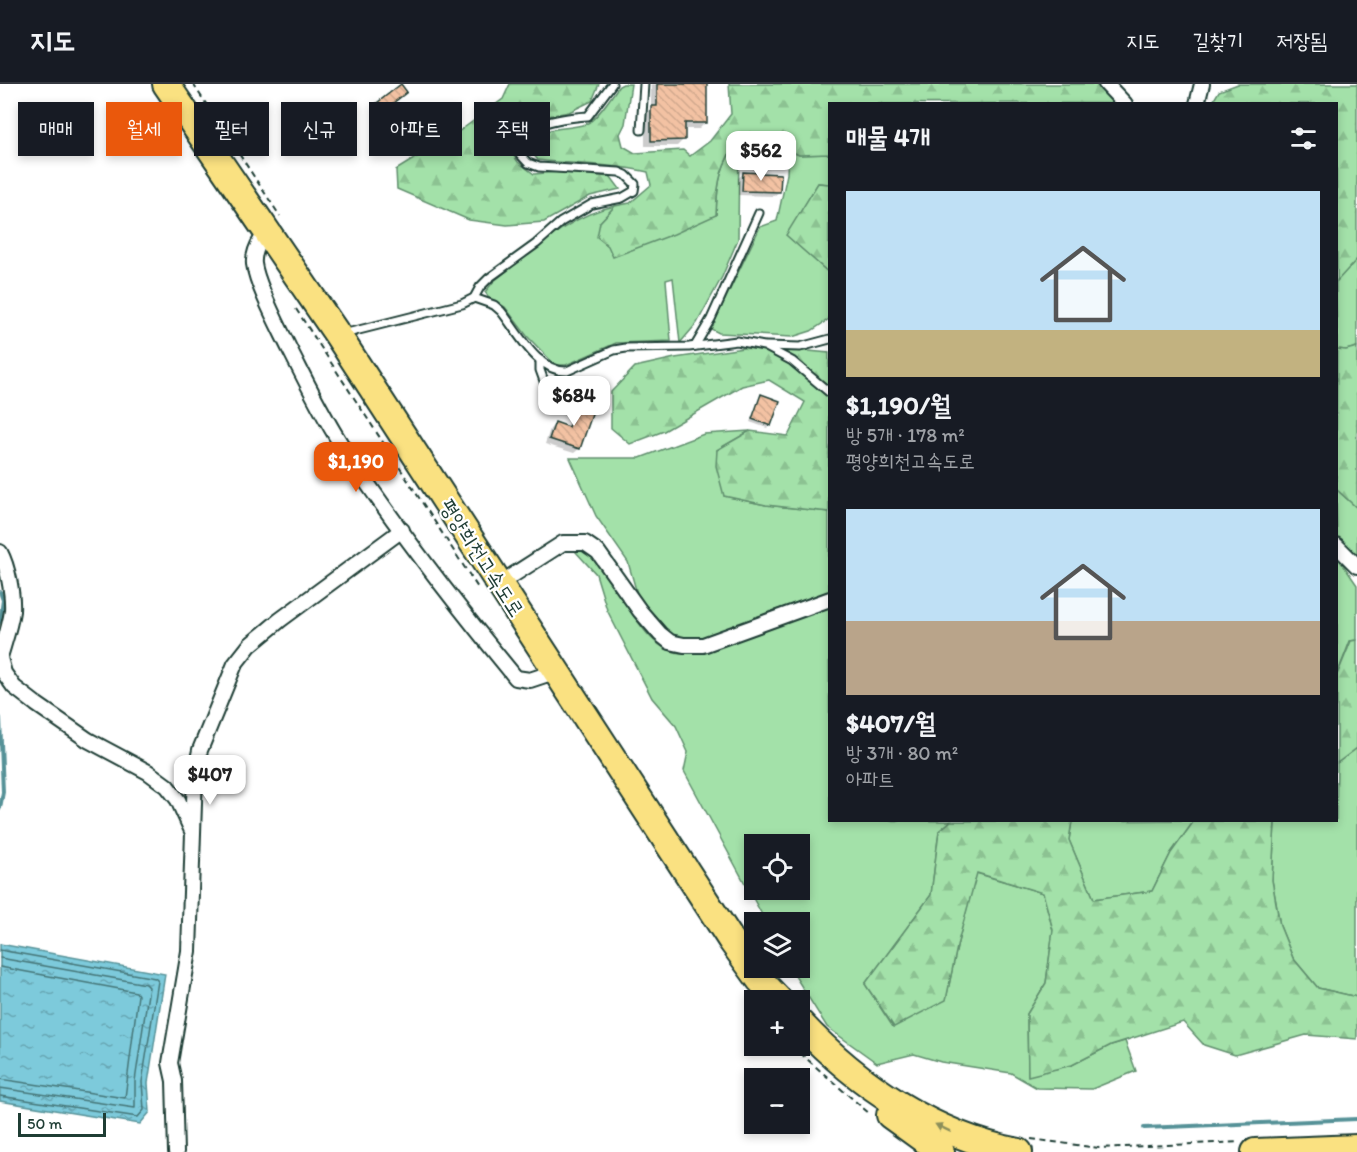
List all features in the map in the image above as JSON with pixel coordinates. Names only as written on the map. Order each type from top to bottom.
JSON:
[{"type":"highway","name":"평양희천고속도로","points":[[154,84],[262,238],[480,578],[757,990]]},
{"type":"highway","name":"평양희천고속도로","points":[[166,84],[338,334],[731,940],[770,990]]},
{"type":"highway","points":[[810,1033],[850,1071],[925,1119],[960,1136],[1025,1145]]},
{"type":"highway","points":[[810,1048],[860,1093],[938,1150]]},
{"type":"highway","points":[[1248,1147],[1357,1148]]},
{"type":"street","points":[[1106,84],[1123,102]]},
{"type":"street","points":[[1198,102],[1202,84]]},
{"type":"street","points":[[262,238],[256,249],[254,263],[281,331],[314,398],[345,451],[476,630],[516,678],[530,680],[545,675]]},
{"type":"street","points":[[176,1152],[174,1082],[170,1063],[189,951],[195,774],[200,750],[235,664],[250,645],[280,620],[402,530]]},
{"type":"street","points":[[499,584],[563,543],[585,543],[598,552],[640,611],[660,634],[670,642],[684,645],[703,645],[828,600]]},
{"type":"street","points":[[1338,547],[1357,566]]},
{"type":"street","points":[[0,552],[4,558],[12,612],[0,657],[4,673],[14,687],[88,740],[148,772],[167,786],[178,800],[193,833]]},
{"type":"lane","points":[[338,334],[462,304],[474,298],[489,278],[536,244],[561,222],[592,204],[622,198],[634,191],[635,184],[619,172],[539,167],[528,163],[517,151],[520,139],[529,130],[565,118],[588,116],[612,84]]},
{"type":"lane","points":[[640,130],[644,84]]},
{"type":"lane","points":[[694,346],[711,319],[759,213]]},
{"type":"lane","points":[[474,298],[494,305],[501,311],[540,360],[560,372],[614,350],[626,348],[694,346],[737,340],[764,346],[800,347],[828,340]]},
{"type":"lane","points":[[764,346],[792,361],[828,391]]},
{"type":"lane","points":[[540,360],[540,370],[549,395]]},
{"type":"path","points":[[803,1056],[878,1121]]},
{"type":"path","points":[[1025,1145],[1100,1148],[1248,1147]]},
{"type":"green space","points":[[510,84],[599,84],[592,101],[569,112],[550,116],[550,102],[499,102],[503,99]]},
{"type":"green space","points":[[631,84],[625,124],[620,134],[623,146],[635,153],[683,150],[690,156],[710,141],[731,114],[729,84],[1095,84],[1116,102],[828,102],[828,154],[799,155],[757,136],[741,135],[721,173],[716,215],[613,257],[608,246],[597,237],[600,222],[615,206],[630,203],[651,185],[648,172],[620,167],[538,160],[535,156],[550,156],[550,130],[586,124],[599,113],[619,86]]},
{"type":"green space","points":[[1238,84],[1357,84],[1357,259],[1338,280],[1338,102],[1213,102],[1219,91]]},
{"type":"green space","points":[[474,120],[474,156],[514,156],[534,174],[558,172],[611,177],[620,189],[590,196],[544,222],[507,225],[469,220],[397,189],[396,170],[419,156],[462,156],[462,129]]},
{"type":"green space","points":[[739,138],[738,239],[722,277],[697,323],[680,343],[673,278],[666,280],[671,341],[616,343],[566,365],[555,365],[527,336],[505,307],[490,299],[485,292],[494,281],[550,237],[581,218],[598,211],[615,206],[600,222],[716,215],[721,175]]},
{"type":"green space","points":[[788,150],[799,155],[828,154],[828,184],[818,183],[787,235],[828,272],[828,320],[811,331],[792,337],[719,333],[711,329],[760,227],[777,221],[787,174]]},
{"type":"green space","points":[[818,183],[828,184],[828,272],[786,235]]},
{"type":"green space","points":[[1357,259],[1357,347],[1346,350],[1338,349],[1338,279]]},
{"type":"green space","points":[[757,346],[828,353],[828,512],[766,505],[724,496],[716,466],[717,450],[750,431],[788,436],[805,402],[769,380],[742,386],[664,431],[630,444],[611,428],[611,392],[635,367],[675,358]]},
{"type":"green space","points":[[1357,347],[1357,508],[1338,491],[1338,349]]},
{"type":"green space","points":[[750,431],[717,450],[724,496],[766,505],[828,512],[828,592],[708,636],[689,640],[672,638],[660,627],[638,597],[628,562],[596,516],[570,458],[640,458],[704,434]]},
{"type":"green space","points":[[1338,491],[1357,508],[1357,560],[1338,539]]},
{"type":"green space","points":[[578,547],[591,554],[601,564],[630,610],[652,639],[665,648],[680,653],[698,651],[828,604],[828,822],[950,822],[939,831],[931,895],[865,984],[893,1027],[946,999],[976,873],[1043,893],[1053,930],[1046,983],[1027,1014],[1028,1075],[1072,1065],[1111,1045],[1125,1041],[1136,1071],[1092,1089],[1037,1088],[1011,1073],[941,1062],[914,1054],[877,1063],[827,1027],[810,1000],[810,990],[804,990],[796,978],[810,978],[810,912],[761,912],[754,900],[810,900],[810,834],[744,834],[744,881],[684,771],[688,752],[676,726],[652,698],[607,610],[596,574],[575,551]]},
{"type":"green space","points":[[1338,557],[1357,585],[1357,640],[1350,641],[1338,672]]},
{"type":"green space","points":[[1357,640],[1357,748],[1338,762],[1338,673],[1351,641]]},
{"type":"green space","points":[[1357,748],[1357,997],[1318,988],[1293,958],[1280,926],[1272,880],[1275,822],[1338,822],[1338,762]]},
{"type":"green space","points":[[950,822],[1072,822],[1069,840],[1094,899],[1152,891],[1171,853],[1193,822],[1275,822],[1272,880],[1280,926],[1293,958],[1318,988],[1357,997],[1357,1039],[1306,1035],[1235,1055],[1204,1045],[1183,1022],[1111,1045],[1072,1065],[1028,1076],[1027,1014],[1046,983],[1053,930],[1043,893],[977,873],[958,942],[946,1000],[894,1027],[865,984],[931,895],[939,831]]},
{"type":"green space","points":[[1072,822],[1193,822],[1171,853],[1152,891],[1094,899],[1069,840]]},
{"type":"water","points":[[0,944],[165,974],[148,1083],[150,1112],[140,1124],[0,1101]]},
{"type":"building","points":[[401,84],[407,92],[394,102],[378,102]]},
{"type":"building","points":[[657,84],[707,84],[707,123],[685,123],[685,140],[651,141],[651,106],[657,106]]},
{"type":"building","points":[[743,172],[781,174],[780,192],[742,191]]},
{"type":"building","points":[[761,394],[780,401],[771,426],[752,419]]},
{"type":"building","points":[[578,400],[595,406],[580,449],[549,439],[555,422],[569,427]]},
{"type":"waterway","points":[[0,592],[3,600],[0,622]]},
{"type":"waterway","points":[[0,718],[3,792],[0,808]]},
{"type":"waterway","points":[[1144,1128],[1357,1119]]}]
